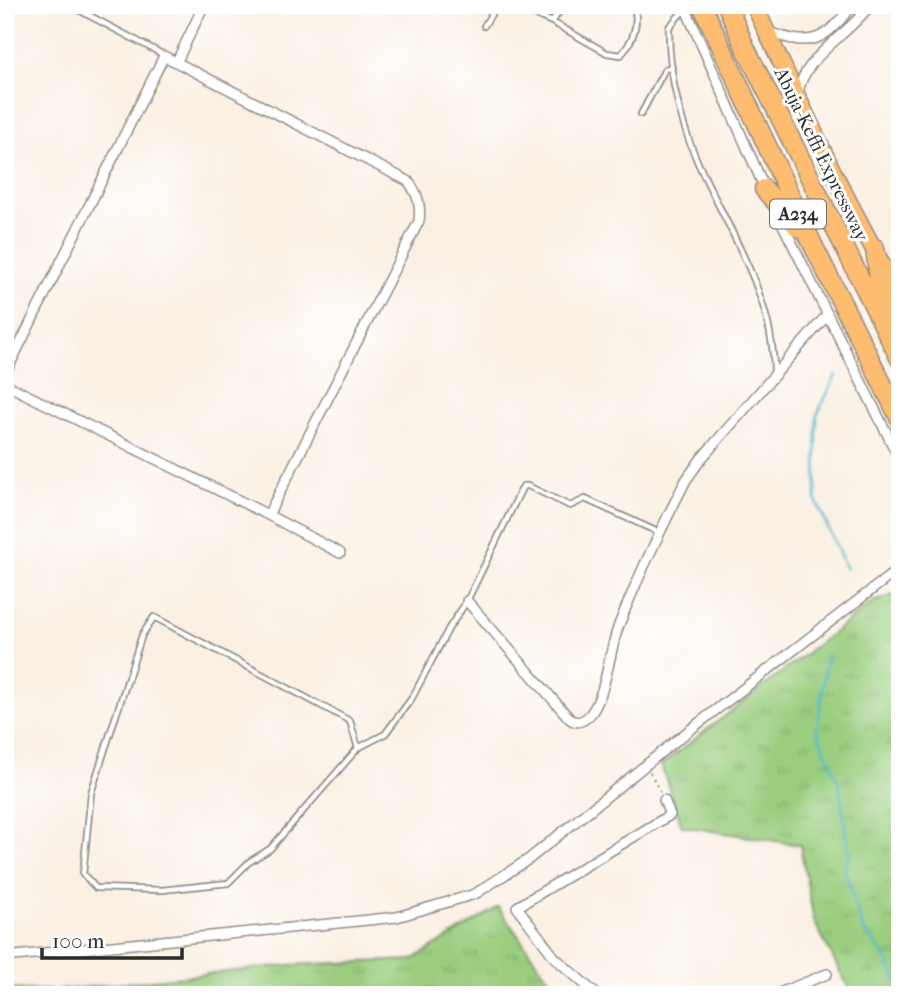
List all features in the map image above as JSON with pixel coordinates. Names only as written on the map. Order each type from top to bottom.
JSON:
[{"type":"highway","name":"Abuja-Keffi Expressway","points":[[727,5],[745,47],[900,359]]},
{"type":"highway","name":"Abuja-Keffi Expressway","points":[[754,5],[833,172],[900,299]]},
{"type":"highway","name":"A234","points":[[691,6],[900,419]]},
{"type":"highway","points":[[764,188],[811,241]]},
{"type":"highway","points":[[875,248],[885,329]]},
{"type":"street","points":[[177,61],[204,5]]},
{"type":"street","points":[[765,31],[798,41],[813,40],[829,32],[853,5]]},
{"type":"street","points":[[797,99],[799,87],[814,61],[845,33],[870,5]]},
{"type":"street","points":[[691,6],[764,188],[900,460]]},
{"type":"street","points":[[5,374],[164,56],[408,181],[419,200],[419,221],[268,515]]},
{"type":"street","points":[[467,601],[570,719],[575,723],[580,722],[596,703],[619,626],[687,480],[702,459],[827,315]]},
{"type":"street","points":[[5,384],[340,553]]},
{"type":"street","points":[[5,957],[397,918],[475,894],[507,875],[900,568]]},
{"type":"street","points":[[597,995],[555,958],[517,907],[670,815],[664,800]]},
{"type":"street","points":[[775,995],[827,974]]},
{"type":"lane","points":[[484,26],[497,5]]},
{"type":"lane","points":[[512,5],[552,22],[607,53],[621,55],[636,29],[634,5]]},
{"type":"lane","points":[[552,22],[564,5]]},
{"type":"lane","points":[[691,6],[669,27],[673,82],[706,182],[731,229],[766,308],[774,350],[774,378]]},
{"type":"lane","points":[[75,8],[164,56]]},
{"type":"lane","points":[[640,114],[665,69],[672,67]]},
{"type":"lane","points":[[358,748],[350,721],[154,617],[142,635],[91,793],[83,874],[96,888],[162,890],[228,883],[249,862],[270,849],[358,748],[385,734],[412,698],[449,628],[467,601],[523,486],[570,506],[585,499],[661,533]]},
{"type":"path","points":[[647,765],[664,800]]},
{"type":"green space","points":[[900,593],[900,995],[852,995],[814,921],[800,845],[682,826],[661,765],[873,602]]},
{"type":"green space","points":[[498,907],[560,995],[5,995],[5,989],[53,991],[289,965],[412,960]]},
{"type":"waterway","points":[[836,375],[817,415],[816,500],[846,569]]},
{"type":"waterway","points":[[827,655],[817,731],[839,783],[849,854],[844,867],[863,929],[885,956],[900,989]]}]
